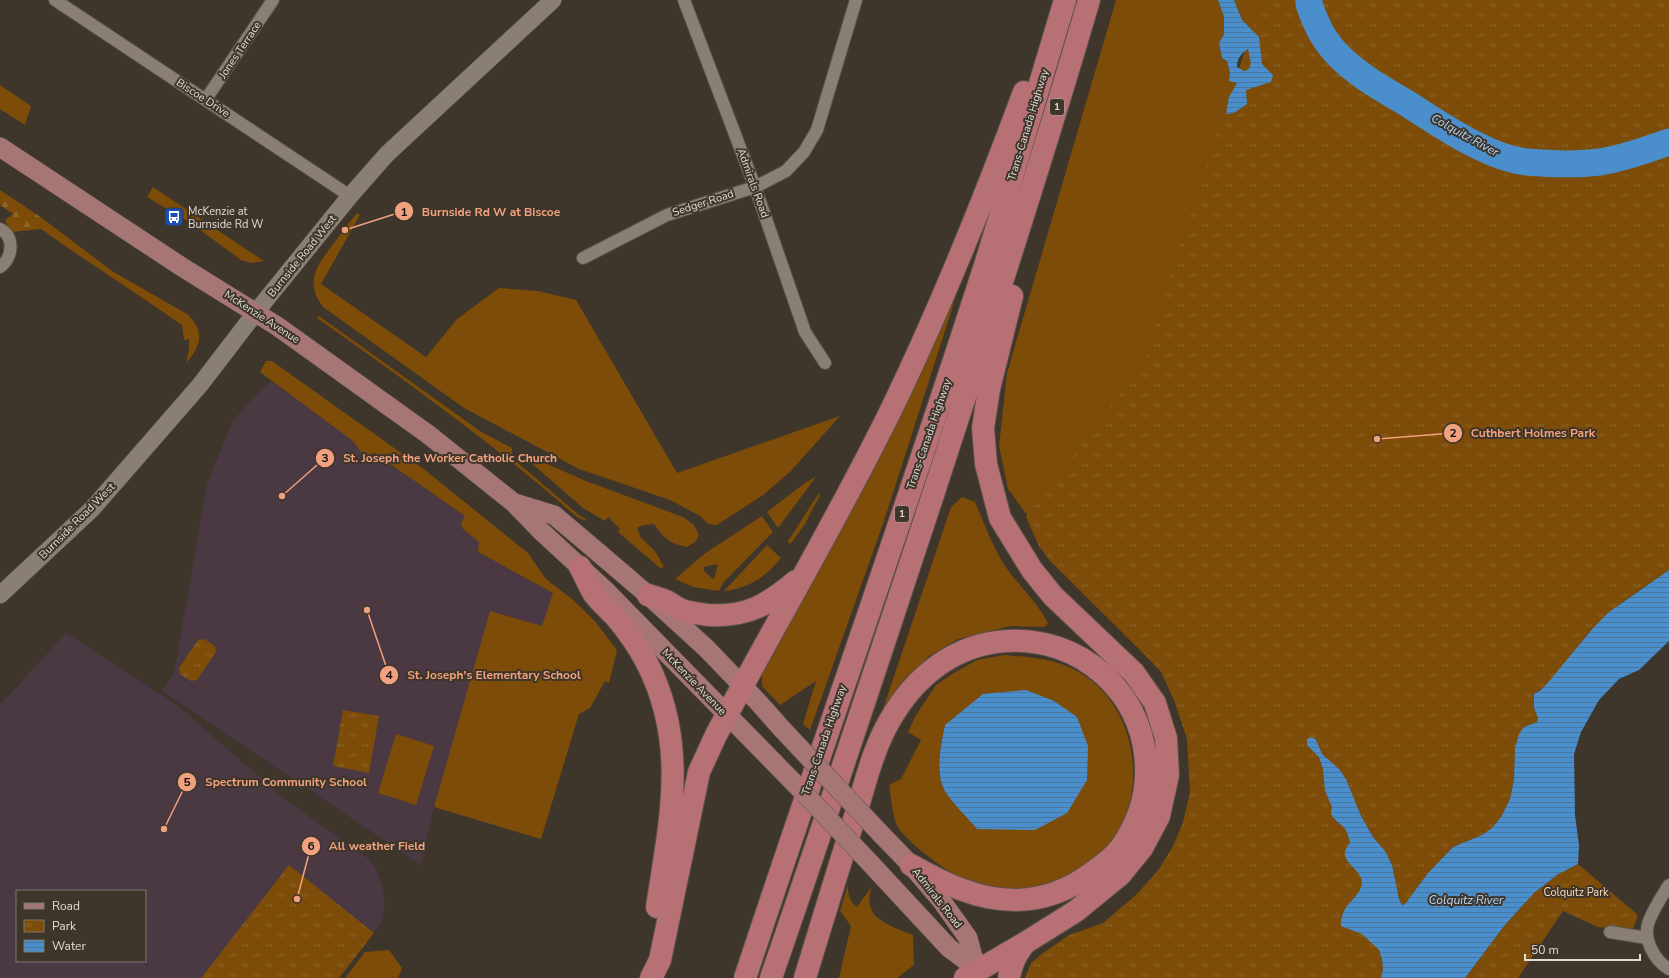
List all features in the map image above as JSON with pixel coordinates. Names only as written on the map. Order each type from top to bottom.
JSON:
[{"type":"highway","name":"Trans-Canada Highway","points":[[745,978],[797,820],[979,284],[1065,0]]},
{"type":"highway","name":"Trans-Canada Highway","points":[[770,978],[864,703],[1025,214],[1089,0]]},
{"type":"highway","points":[[651,978],[660,960],[699,772],[742,687],[835,520],[891,408],[972,227],[1027,83],[1051,47]]},
{"type":"highway","points":[[974,976],[1076,911],[1120,876],[1142,848],[1159,816],[1168,775],[1166,738],[1155,703],[1134,673],[1053,596],[1032,570],[1000,518],[986,464],[983,428],[989,389],[1016,281],[1025,214]]},
{"type":"highway","points":[[580,567],[594,594],[616,618],[646,661],[666,712],[672,740],[673,800],[647,978]]},
{"type":"highway","points":[[648,595],[665,600],[682,610],[689,612],[724,616],[741,614],[759,608],[775,598],[806,572]]},
{"type":"highway","points":[[805,978],[873,759],[890,720],[910,691],[928,672],[943,661],[982,645],[1001,641],[1024,640],[1045,643],[1082,659],[1095,667],[1125,697],[1136,718],[1144,743],[1147,771],[1142,801],[1131,829],[1120,848],[1102,866],[1079,882],[1058,892],[1018,900],[993,898],[969,892],[941,882],[911,865]]},
{"type":"highway","points":[[1009,978],[1011,965],[1016,954],[1025,943]]},
{"type":"main road","name":"McKenzie Avenue","points":[[0,146],[182,267],[256,312],[343,372],[429,435],[514,502],[542,532],[604,589],[771,759],[871,864]]},
{"type":"main road","name":"McKenzie Avenue","points":[[514,502],[554,515],[648,595],[706,648],[742,687],[760,703],[782,729],[881,834]]},
{"type":"main road","name":"Admirals Road","points":[[881,834],[911,865],[940,900],[968,938],[974,976]]},
{"type":"main road","name":"Admirals Road","points":[[871,864],[949,948],[968,962],[974,976]]},
{"type":"street","name":"Biscoe Drive","points":[[55,0],[350,196]]},
{"type":"street","name":"Jones Terrace","points":[[206,99],[273,0]]},
{"type":"street","name":"Burnside Road West","points":[[0,595],[92,509],[200,385],[256,312],[350,196],[392,149],[553,0]]},
{"type":"street","name":"Admirals Road","points":[[684,0],[755,187],[805,332],[825,363]]},
{"type":"street","name":"Sedger Road","points":[[583,258],[666,215],[755,187],[786,171],[804,152],[816,130],[856,0]]},
{"type":"street","points":[[0,229],[4,230],[10,240],[11,252],[6,263],[0,267]]},
{"type":"street","points":[[1669,885],[1648,922],[1647,938],[1652,952],[1660,963],[1669,968]]},
{"type":"street","points":[[1610,932],[1647,938]]},
{"type":"shaded area","points":[[271,380],[353,441],[363,455],[365,462],[373,452],[485,530],[478,552],[553,593],[541,839],[434,807],[421,865],[162,691],[174,673],[207,484],[233,420]]},
{"type":"shaded area","points":[[66,633],[177,705],[286,800],[369,859],[375,867],[383,889],[385,902],[381,924],[339,978],[0,978],[0,705]]},
{"type":"green space","points":[[1116,0],[1218,0],[1224,17],[1224,34],[1219,43],[1222,58],[1227,61],[1230,73],[1237,83],[1226,114],[1259,37],[1242,20],[1234,0],[1298,0],[1381,978],[1216,728],[1044,538],[1008,489],[999,446],[1007,373]]},
{"type":"green space","points":[[1262,0],[1669,0],[1669,570],[1610,612],[1586,636],[1550,681],[1534,694],[1534,708],[1538,718],[1537,722],[1524,727],[1515,748],[1514,779],[1510,799],[1501,817],[1492,828],[1482,835],[1453,847],[1428,873],[1405,904],[1402,905],[1398,896],[1390,861],[1372,835],[1343,774],[1324,755],[1319,746],[1310,749],[1319,757],[1323,769],[1325,791],[1332,807],[1333,818],[1348,834],[1350,843],[1345,850],[1346,859],[1361,877],[1362,881],[1359,892],[1345,908],[1350,930],[1362,934],[1379,950],[1383,969],[1381,978],[1025,978],[1031,963],[1043,953],[1069,935],[1103,923],[1137,894],[1159,869],[1173,846],[1183,822],[1190,792],[1187,739],[1174,700],[1161,672],[1051,562],[1039,546],[1026,517],[1145,361],[1166,287]]},
{"type":"green space","points":[[0,85],[31,106],[25,125],[0,109]]},
{"type":"green space","points":[[153,187],[264,261],[251,263],[241,260],[192,224],[147,197]]},
{"type":"green space","points":[[0,190],[42,218],[41,229],[11,232],[5,220],[13,214],[0,205]]},
{"type":"green space","points":[[357,213],[360,215],[321,284],[426,357],[457,319],[499,288],[538,291],[576,300],[677,473],[840,416],[791,471],[763,495],[717,525],[708,524],[700,516],[670,500],[579,469],[464,408],[323,307],[314,290],[315,274],[322,259]]},
{"type":"green space","points":[[42,218],[112,271],[187,314],[193,320],[199,332],[199,338],[195,350],[186,363],[189,350],[189,339],[184,340],[182,325],[41,229]]},
{"type":"green space","points":[[959,281],[952,309],[884,521],[810,730],[803,724],[816,681],[780,705],[762,686],[762,674]]},
{"type":"green space","points":[[319,316],[480,431],[512,448],[512,458],[579,515],[586,519],[586,521],[577,517],[514,464],[450,414],[317,318]]},
{"type":"green space","points":[[266,361],[272,361],[425,470],[528,553],[546,579],[572,599],[594,620],[617,650],[609,683],[605,681],[590,708],[579,714],[541,839],[434,807],[490,611],[542,626],[553,593],[478,552],[479,542],[462,528],[461,524],[465,516],[373,452],[366,463],[363,455],[353,441],[260,372]]},
{"type":"green space","points":[[529,456],[586,481],[683,517],[694,525],[699,535],[696,541],[687,547],[675,544],[668,540],[654,524],[644,525],[637,528],[641,538],[655,551],[664,567],[660,568],[618,532],[620,529],[608,517],[605,521],[583,508],[528,460]]},
{"type":"green space","points":[[816,477],[778,528],[767,512],[805,483]]},
{"type":"green space","points":[[819,493],[820,495],[805,524],[789,544],[788,541]]},
{"type":"green space","points":[[962,497],[975,502],[1002,561],[1012,576],[1029,595],[1048,623],[1045,627],[1011,626],[958,639],[929,656],[898,690],[880,718],[951,507]]},
{"type":"green space","points":[[762,516],[773,532],[723,583],[719,591],[693,587],[675,579],[704,554]],"holes":[[[718,564],[714,579],[704,571],[704,567]]]},
{"type":"green space","points":[[767,545],[781,558],[775,565],[763,576],[749,584],[733,590],[724,591]]},
{"type":"green space","points":[[204,639],[215,646],[216,652],[197,680],[191,681],[180,674],[179,668],[198,640]]},
{"type":"green space","points":[[1004,655],[1029,657],[1069,667],[1090,679],[1106,696],[1119,715],[1128,737],[1133,760],[1133,784],[1128,807],[1119,829],[1099,856],[1051,886],[1025,890],[1003,891],[988,889],[976,885],[940,865],[905,836],[896,823],[889,785],[901,779],[921,740],[908,732],[916,715],[936,685],[977,660]],"holes":[[[945,725],[977,829],[957,807],[942,786],[939,769]]]},
{"type":"green space","points":[[343,710],[379,716],[369,773],[333,766]]},
{"type":"green space","points":[[396,734],[434,746],[416,805],[378,793]]},
{"type":"green space","name":"Colquitz Park","points":[[1578,864],[1638,915],[1632,931],[1598,927],[1563,911],[1518,978],[1465,978],[1504,926],[1534,893],[1557,875]]},
{"type":"green space","points":[[289,865],[374,933],[339,978],[201,978]]},
{"type":"green space","points":[[848,885],[850,898],[857,907],[872,886],[870,903],[872,911],[875,915],[881,921],[913,935],[914,965],[897,978],[839,978],[851,926],[840,911]]},
{"type":"green space","points":[[389,950],[402,968],[398,978],[345,978],[365,952]]},
{"type":"water","points":[[1218,0],[1234,0],[1242,20],[1259,37],[1262,64],[1273,75],[1271,82],[1246,90],[1247,104],[1234,113],[1226,114],[1229,97],[1237,83],[1229,81],[1230,73],[1227,61],[1222,58],[1219,43],[1224,34],[1224,17]],"holes":[[[1248,49],[1251,64],[1248,70],[1244,71],[1237,67],[1240,56]]]},
{"type":"water","name":"Colquitz River","points":[[1669,570],[1669,641],[1639,670],[1619,679],[1599,700],[1581,732],[1574,754],[1575,815],[1579,845],[1578,864],[1557,875],[1534,893],[1504,926],[1465,978],[1381,978],[1383,969],[1379,950],[1362,934],[1341,926],[1344,912],[1358,893],[1362,883],[1359,875],[1349,863],[1345,855],[1345,851],[1350,843],[1347,832],[1331,814],[1332,807],[1325,791],[1323,769],[1319,757],[1307,745],[1307,739],[1312,737],[1316,740],[1322,754],[1339,769],[1346,779],[1361,816],[1373,837],[1385,851],[1392,865],[1399,899],[1402,905],[1405,904],[1428,873],[1453,847],[1482,835],[1492,828],[1501,817],[1510,799],[1514,779],[1515,748],[1519,734],[1524,727],[1537,722],[1538,718],[1534,708],[1534,694],[1541,690],[1593,628],[1609,612]]},
{"type":"water","points":[[1026,690],[1054,701],[1077,717],[1088,746],[1087,780],[1067,813],[1035,830],[977,829],[957,807],[946,793],[942,785],[939,768],[945,725],[983,694]]},
{"type":"waterway","name":"Colquitz River","points":[[1309,0],[1314,18],[1323,36],[1337,54],[1353,69],[1450,131],[1497,154],[1527,162],[1563,164],[1590,163],[1608,161],[1669,142]]},
{"type":"place","name":"McKenzie at Burnside Rd W","points":[[174,217]]},
{"type":"place","name":"Burnside Rd W at Biscoe","points":[[345,230]]},
{"type":"place","name":"Cuthbert Holmes Park","points":[[1377,439]]},
{"type":"place","name":"St. Joseph the Worker Catholic Church","points":[[282,496]]},
{"type":"place","name":"St. Joseph's Elementary School","points":[[367,610]]},
{"type":"place","name":"Spectrum Community School","points":[[164,829]]},
{"type":"place","name":"All weather Field","points":[[297,899]]}]
